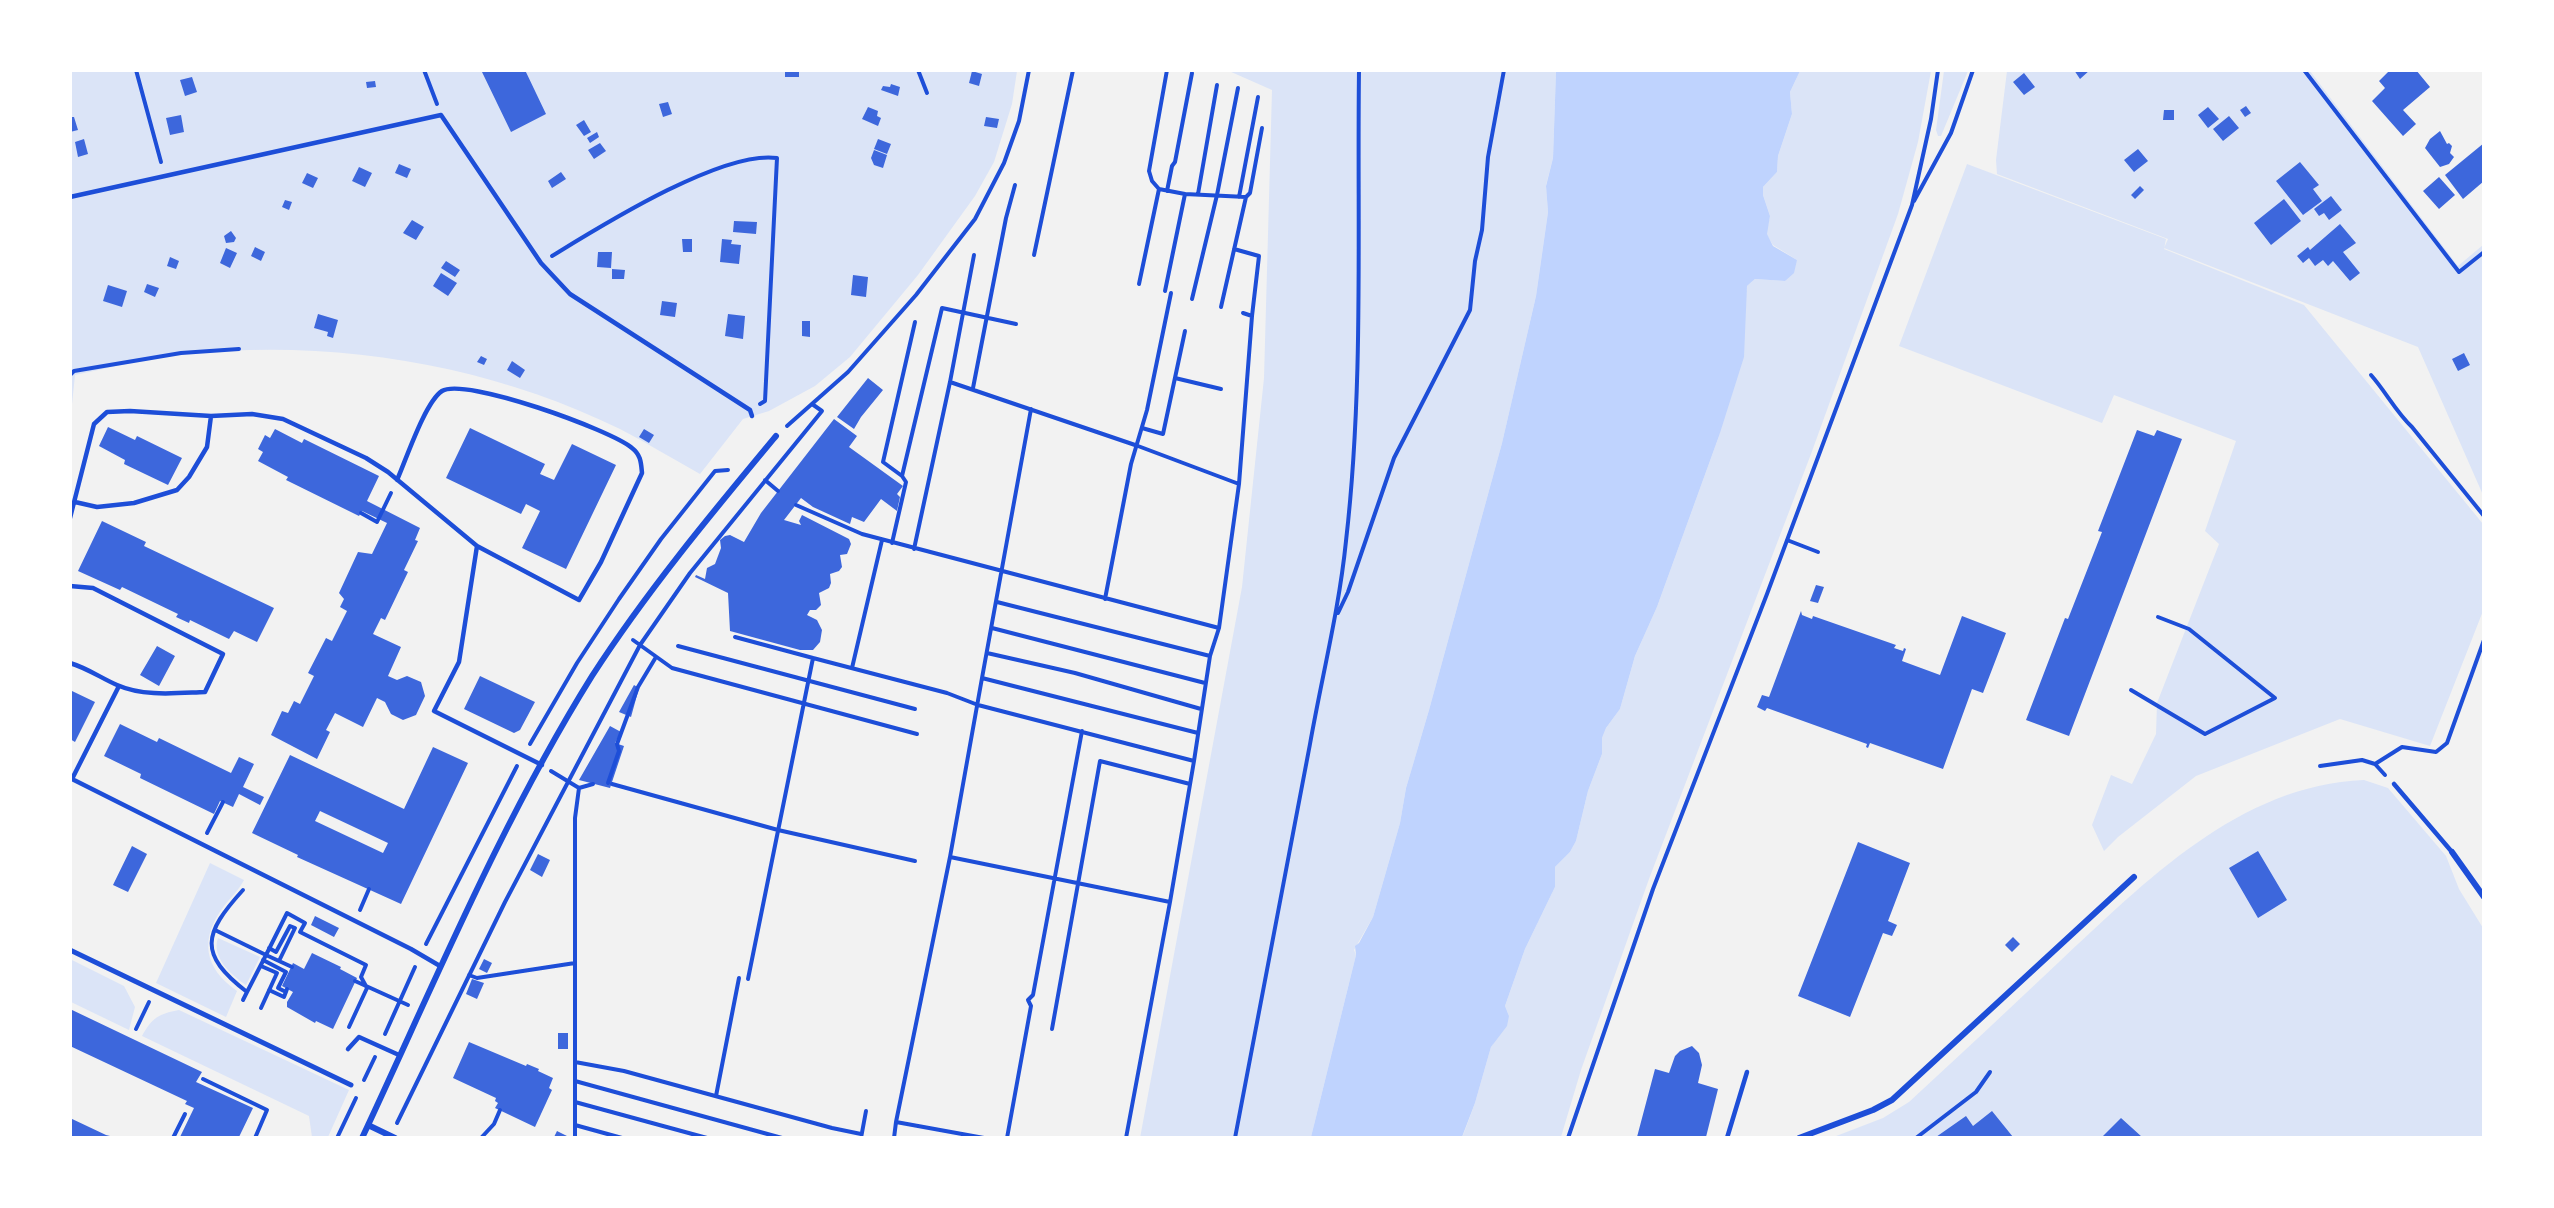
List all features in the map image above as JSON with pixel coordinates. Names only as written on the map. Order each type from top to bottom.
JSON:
[{"type":"street","points":[[362,1137],[440,966],[542,765],[592,677],[700,527],[776,436]]},
{"type":"street","points":[[2452,852],[2484,897]]},
{"type":"street","points":[[1798,1137],[1873,1110],[1892,1100],[2134,877]]},
{"type":"street","points":[[70,950],[351,1085]]},
{"type":"street","points":[[368,1125],[395,1137]]},
{"type":"lane","points":[[70,197],[441,115],[541,263],[570,294],[750,410],[752,416]]},
{"type":"lane","points":[[70,518],[94,424],[107,412],[130,411],[212,416],[252,414],[283,419],[366,458],[398,480],[477,546],[579,600],[601,562],[642,473],[640,458],[622,440],[522,402],[466,388],[444,390],[431,401],[398,480]]},
{"type":"lane","points":[[75,502],[97,507],[134,503],[177,490],[189,477],[207,447],[212,416]]},
{"type":"lane","points":[[477,546],[459,662],[434,711],[542,765]]},
{"type":"lane","points":[[70,585],[93,588],[223,654],[205,692],[159,694],[119,686],[70,663]]},
{"type":"lane","points":[[119,686],[71,778],[411,949],[440,966]]},
{"type":"lane","points":[[2394,784],[2452,852]]},
{"type":"lane","points":[[348,1049],[359,1037],[399,1055]]},
{"type":"lane","points":[[1727,1137],[1747,1072]]},
{"type":"path","points":[[136,70],[165,177]]},
{"type":"path","points":[[424,70],[441,115]]},
{"type":"path","points":[[918,70],[927,93]]},
{"type":"path","points":[[776,436],[848,372],[916,295],[975,219],[1004,163],[1019,121],[1029,70]]},
{"type":"path","points":[[1034,255],[1073,70]]},
{"type":"path","points":[[1167,70],[1149,171],[1152,181],[1159,189],[1167,191],[1246,197]]},
{"type":"path","points":[[1235,1137],[1277,931],[1311,737],[1336,616],[1347,540],[1360,284],[1359,70]]},
{"type":"path","points":[[1336,616],[1348,592],[1394,458],[1470,310],[1475,261],[1482,230],[1488,157],[1504,70]]},
{"type":"path","points":[[1568,1137],[1653,889],[1912,205],[1931,119],[1938,70]]},
{"type":"path","points":[[1912,205],[1951,134],[1973,70]]},
{"type":"path","points":[[2304,70],[2459,272],[2484,252]]},
{"type":"path","points":[[1167,191],[1192,73]]},
{"type":"path","points":[[1198,194],[1217,85]]},
{"type":"path","points":[[1192,299],[1217,195],[1238,88]]},
{"type":"path","points":[[1239,197],[1258,97]]},
{"type":"path","points":[[1221,307],[1246,197],[1250,193],[1262,128]]},
{"type":"path","points":[[541,263],[598,227],[718,167],[743,159],[763,156],[777,158],[765,401],[750,410]]},
{"type":"path","points":[[973,388],[1006,218],[1015,185]]},
{"type":"path","points":[[1139,284],[1159,189]]},
{"type":"path","points":[[1165,291],[1185,194]]},
{"type":"path","points":[[1126,1137],[1170,902],[1205,683],[1210,656],[1219,628],[1239,484],[1259,256],[1234,249]]},
{"type":"path","points":[[914,549],[950,382],[974,255]]},
{"type":"path","points":[[1105,599],[1131,464],[1138,446],[1171,293]]},
{"type":"path","points":[[902,476],[942,308],[1016,324]]},
{"type":"path","points":[[1243,313],[1252,316]]},
{"type":"path","points":[[892,543],[906,482],[902,476],[883,462],[915,322]]},
{"type":"path","points":[[1142,428],[1163,434],[1185,331]]},
{"type":"path","points":[[70,375],[74,371],[170,354],[239,349]]},
{"type":"path","points":[[2371,375],[2383,389],[2399,415],[2412,427],[2484,516]]},
{"type":"path","points":[[1175,378],[1221,389]]},
{"type":"path","points":[[950,382],[1138,446],[1239,484]]},
{"type":"path","points":[[401,1113],[567,781],[640,645],[690,573],[822,411],[812,404]]},
{"type":"path","points":[[894,1137],[950,857],[1031,410]]},
{"type":"path","points":[[749,468],[778,491]]},
{"type":"path","points":[[361,513],[377,522],[398,480]]},
{"type":"path","points":[[796,505],[862,534],[892,543],[1219,628]]},
{"type":"path","points":[[852,668],[882,540]]},
{"type":"path","points":[[1787,540],[1818,552]]},
{"type":"path","points":[[997,602],[1210,656]]},
{"type":"path","points":[[2131,690],[2205,734],[2275,698],[2189,629],[2158,617]]},
{"type":"path","points":[[992,628],[1205,683]]},
{"type":"path","points":[[623,632],[672,668],[917,734]]},
{"type":"path","points":[[735,637],[947,693],[978,705],[1194,761]]},
{"type":"path","points":[[2375,764],[2402,747],[2436,752],[2447,743],[2484,640]]},
{"type":"path","points":[[678,646],[915,709]]},
{"type":"path","points":[[987,653],[1075,673],[1201,709]]},
{"type":"path","points":[[656,657],[638,687],[617,744],[619,751],[610,783],[778,830],[915,861]]},
{"type":"path","points":[[748,979],[813,658]]},
{"type":"path","points":[[982,678],[1198,733]]},
{"type":"path","points":[[1007,1137],[1031,1006],[1028,1000],[1033,995],[1082,731]]},
{"type":"path","points":[[2320,766],[2362,760],[2375,764],[2394,784]]},
{"type":"path","points":[[1052,1029],[1100,761],[1190,784]]},
{"type":"path","points":[[542,765],[579,788],[593,784]]},
{"type":"path","points":[[575,1137],[575,818],[579,788]]},
{"type":"path","points":[[202,844],[223,802]]},
{"type":"path","points":[[950,857],[1170,902]]},
{"type":"path","points":[[366,897],[369,889]]},
{"type":"path","points":[[243,890],[221,917],[211,942],[217,966],[247,992]]},
{"type":"path","points":[[243,999],[287,914],[304,923],[300,932],[366,965],[361,977],[367,988]]},
{"type":"path","points":[[269,948],[276,952],[290,926],[295,928],[279,961]]},
{"type":"path","points":[[215,930],[292,967]]},
{"type":"path","points":[[263,960],[286,972],[278,988],[286,990],[284,997],[269,990]]},
{"type":"path","points":[[469,975],[477,978],[575,963]]},
{"type":"path","points":[[260,966],[277,973],[261,1008]]},
{"type":"path","points":[[716,1096],[739,978]]},
{"type":"path","points":[[355,981],[420,1010]]},
{"type":"path","points":[[359,1037],[347,1032],[367,988]]},
{"type":"path","points":[[136,1029],[154,990]]},
{"type":"path","points":[[575,1062],[624,1071],[861,1136],[866,1111]]},
{"type":"path","points":[[1916,1137],[1976,1092],[1990,1072]]},
{"type":"path","points":[[203,1079],[267,1110],[255,1137]]},
{"type":"path","points":[[575,1081],[782,1137]]},
{"type":"path","points":[[575,1102],[707,1137]]},
{"type":"path","points":[[481,1137],[494,1124],[500,1110]]},
{"type":"path","points":[[173,1137],[185,1114]]},
{"type":"path","points":[[897,1122],[984,1137]]},
{"type":"path","points":[[575,1125],[622,1137]]},
{"type":"shaded area","points":[[71,71],[1017,71],[1012,104],[994,162],[975,196],[918,275],[850,357],[815,386],[769,411],[743,419],[700,474],[620,429],[569,406],[463,373],[354,354],[298,350],[242,350],[145,360],[75,375],[71,414]]},
{"type":"shaded area","points":[[1229,71],[1556,71],[1553,158],[1546,185],[1548,212],[1536,296],[1502,443],[1406,788],[1400,823],[1373,917],[1354,950],[1356,955],[1311,1137],[1140,1138],[1242,587],[1264,378],[1272,90]]},
{"type":"shaded area","points":[[1800,71],[1931,71],[1918,142],[1898,214],[1811,454],[1649,879],[1581,1070],[1561,1137],[1462,1138],[1491,1047],[1509,1016],[1505,1006],[1525,949],[1555,887],[1555,867],[1570,852],[1576,841],[1588,791],[1602,754],[1602,738],[1606,728],[1620,709],[1635,656],[1657,607],[1719,436],[1747,286],[1755,279],[1785,281],[1797,260],[1773,245],[1766,234],[1770,216],[1763,195],[1763,187],[1777,172],[1778,156],[1792,114],[1790,92]]},
{"type":"shaded area","points":[[1944,71],[1968,71],[1941,136],[1938,136],[1936,130]]},
{"type":"shaded area","points":[[2007,71],[2310,71],[2458,266],[2483,245],[2483,495],[2418,347],[2164,248],[2168,239],[1997,174],[1996,160]]},
{"type":"shaded area","points":[[1967,164],[2166,239],[2164,249],[2304,305],[2483,524],[2483,611],[2430,746],[2340,719],[2196,776],[2118,837],[2104,851],[2092,825],[2111,775],[2132,784],[2156,734],[2157,703],[2219,544],[2205,531],[2236,441],[2114,395],[2102,423],[1899,346]]},
{"type":"shaded area","points":[[2364,780],[2388,788],[2446,856],[2459,889],[2483,928],[2483,1137],[1831,1138],[1883,1118],[1909,1102],[2125,901],[2197,843],[2235,819],[2276,799],[2319,786]]},
{"type":"shaded area","points":[[210,863],[244,880],[216,918],[208,941],[212,963],[226,982],[237,991],[226,1017],[156,983]]},
{"type":"shaded area","points":[[218,938],[260,957],[246,985],[229,971],[220,959],[217,952]]},
{"type":"shaded area","points":[[70,959],[124,986],[135,1007],[129,1030],[71,1002]]},
{"type":"shaded area","points":[[179,1010],[349,1090],[328,1137],[312,1137],[309,1116],[142,1036],[156,1018]]},
{"type":"water","points":[[1556,71],[1800,71],[1790,92],[1792,114],[1778,156],[1777,172],[1763,187],[1763,195],[1770,216],[1767,234],[1773,246],[1797,260],[1794,273],[1785,281],[1755,279],[1747,286],[1744,357],[1719,436],[1657,607],[1635,656],[1620,709],[1606,728],[1602,738],[1602,754],[1588,791],[1576,841],[1570,852],[1555,867],[1555,887],[1525,949],[1505,1006],[1509,1016],[1507,1026],[1491,1047],[1475,1103],[1462,1137],[1311,1137],[1356,955],[1355,946],[1359,943],[1373,917],[1400,823],[1406,788],[1502,443],[1536,296],[1548,212],[1546,186],[1553,158]]},
{"type":"building","points":[[485,70],[525,70],[546,114],[511,132],[482,72]]},
{"type":"building","points":[[785,70],[799,70],[799,77],[785,77]]},
{"type":"building","points":[[2074,70],[2090,70],[2080,79]]},
{"type":"building","points":[[2390,70],[2416,70],[2430,87],[2403,110],[2416,124],[2403,136],[2372,101],[2385,88],[2379,81]]},
{"type":"building","points":[[972,71],[982,74],[979,86],[969,83]]},
{"type":"building","points":[[2024,73],[2035,87],[2024,95],[2013,82]]},
{"type":"building","points":[[192,77],[197,92],[185,96],[180,80]]},
{"type":"building","points":[[375,81],[376,87],[367,88],[366,82]]},
{"type":"building","points":[[891,84],[900,87],[898,96],[881,90],[883,86],[890,87]]},
{"type":"building","points":[[668,102],[672,114],[663,117],[659,104]]},
{"type":"building","points":[[2246,106],[2251,113],[2245,117],[2240,110]]},
{"type":"building","points":[[868,107],[878,111],[877,116],[881,118],[878,126],[862,119]]},
{"type":"building","points":[[2208,107],[2219,119],[2208,128],[2198,115]]},
{"type":"building","points":[[2164,110],[2174,110],[2174,120],[2163,120]]},
{"type":"building","points":[[181,115],[184,132],[170,135],[166,118]]},
{"type":"building","points":[[2229,116],[2239,128],[2223,141],[2213,129]]},
{"type":"building","points":[[70,117],[74,117],[78,130],[70,132]]},
{"type":"building","points":[[986,117],[999,119],[997,128],[984,126]]},
{"type":"building","points":[[584,120],[591,132],[584,136],[576,125]]},
{"type":"building","points":[[2440,131],[2447,144],[2452,146],[2450,153],[2454,157],[2449,164],[2440,167],[2425,148],[2430,139]]},
{"type":"building","points":[[597,132],[599,137],[590,143],[587,138]]},
{"type":"building","points":[[84,139],[88,154],[78,157],[75,142]]},
{"type":"building","points":[[878,139],[891,144],[887,154],[874,149]]},
{"type":"building","points":[[600,143],[606,151],[594,159],[588,150]]},
{"type":"building","points":[[2484,143],[2484,181],[2463,199],[2445,175]]},
{"type":"building","points":[[2138,149],[2148,161],[2134,172],[2124,160]]},
{"type":"building","points":[[874,150],[887,155],[883,168],[874,165],[871,158]]},
{"type":"building","points":[[2300,162],[2319,185],[2313,189],[2322,201],[2303,215],[2276,181]]},
{"type":"building","points":[[399,164],[411,169],[407,178],[395,173]]},
{"type":"building","points":[[359,167],[372,173],[365,187],[352,181]]},
{"type":"building","points":[[561,172],[566,179],[552,188],[548,181]]},
{"type":"building","points":[[307,173],[318,178],[313,188],[302,183]]},
{"type":"building","points":[[2439,177],[2455,195],[2439,209],[2423,191]]},
{"type":"building","points":[[2140,186],[2144,190],[2135,199],[2131,195]]},
{"type":"building","points":[[2331,196],[2342,210],[2329,220],[2324,213],[2319,216],[2314,209]]},
{"type":"building","points":[[2284,199],[2301,221],[2271,245],[2254,223]]},
{"type":"building","points":[[285,200],[292,202],[289,210],[282,207]]},
{"type":"building","points":[[412,220],[424,227],[416,240],[403,233]]},
{"type":"building","points":[[734,221],[757,222],[756,234],[733,232]]},
{"type":"building","points":[[2340,224],[2356,243],[2343,252],[2360,273],[2350,281],[2333,261],[2328,266],[2323,260],[2315,266],[2309,258],[2303,263],[2297,256],[2308,247],[2310,250]]},
{"type":"building","points":[[231,231],[236,238],[234,242],[226,243],[224,236]]},
{"type":"building","points":[[682,239],[692,239],[692,252],[683,252]]},
{"type":"building","points":[[722,239],[732,240],[731,244],[741,245],[739,264],[720,262]]},
{"type":"building","points":[[255,247],[265,252],[261,261],[251,256]]},
{"type":"building","points":[[226,248],[237,253],[230,268],[220,263]]},
{"type":"building","points":[[598,252],[612,252],[611,268],[597,267]]},
{"type":"building","points":[[170,257],[179,261],[176,269],[167,266]]},
{"type":"building","points":[[446,261],[460,270],[455,277],[441,268]]},
{"type":"building","points":[[612,269],[625,270],[624,279],[612,279]]},
{"type":"building","points":[[441,273],[457,283],[448,296],[433,286]]},
{"type":"building","points":[[853,275],[868,277],[866,297],[851,295]]},
{"type":"building","points":[[147,284],[159,288],[155,297],[144,292]]},
{"type":"building","points":[[108,285],[127,291],[122,307],[103,301]]},
{"type":"building","points":[[662,301],[677,303],[675,317],[660,315]]},
{"type":"building","points":[[318,314],[338,320],[333,338],[327,336],[328,332],[314,328]]},
{"type":"building","points":[[728,314],[745,316],[743,339],[725,336]]},
{"type":"building","points":[[802,321],[810,321],[810,337],[802,336]]},
{"type":"building","points":[[2464,353],[2470,365],[2458,371],[2452,359]]},
{"type":"building","points":[[481,356],[487,359],[484,365],[477,362]]},
{"type":"building","points":[[512,361],[525,370],[520,378],[507,370]]},
{"type":"building","points":[[868,378],[883,390],[854,429],[837,417]]},
{"type":"building","points":[[834,419],[857,436],[849,447],[903,486],[897,494],[900,497],[897,511],[881,499],[864,522],[852,517],[850,524],[813,507],[801,498],[784,520],[801,525],[799,521],[802,515],[849,539],[851,544],[847,554],[840,555],[842,567],[839,571],[830,574],[829,588],[819,593],[821,605],[816,610],[810,610],[807,615],[817,620],[822,630],[820,642],[813,650],[800,650],[730,631],[728,593],[695,577],[696,575],[705,579],[707,568],[715,564],[721,548],[720,540],[725,536],[730,535],[744,542],[761,513]]},
{"type":"building","points":[[108,427],[135,440],[137,436],[182,458],[168,485],[124,464],[125,460],[99,446]]},
{"type":"building","points":[[470,428],[545,464],[540,474],[554,480],[572,444],[616,465],[566,569],[522,548],[540,511],[526,504],[521,514],[446,478]]},
{"type":"building","points":[[275,429],[302,443],[304,439],[379,476],[367,501],[420,528],[415,540],[418,541],[404,570],[408,572],[385,620],[381,618],[373,634],[401,647],[388,676],[397,680],[407,676],[421,682],[425,696],[416,715],[403,720],[391,714],[385,702],[377,698],[363,727],[335,713],[326,730],[330,732],[317,759],[271,735],[282,711],[288,713],[294,701],[300,704],[314,676],[308,673],[326,638],[332,641],[347,611],[340,607],[344,599],[339,593],[358,552],[372,554],[387,523],[362,511],[359,516],[286,480],[288,477],[258,461],[263,452],[258,449],[265,435],[270,438]]},
{"type":"building","points":[[644,429],[654,435],[649,443],[639,437]]},
{"type":"building","points":[[2137,430],[2154,436],[2157,430],[2182,439],[2069,736],[2026,720],[2065,618],[2068,619],[2102,532],[2098,531]]},
{"type":"building","points":[[102,521],[146,542],[144,546],[274,608],[257,642],[234,631],[229,639],[190,620],[189,623],[176,617],[178,614],[122,587],[120,590],[78,571]]},
{"type":"building","points":[[1816,585],[1824,587],[1818,603],[1810,601]]},
{"type":"building","points":[[1801,611],[1802,615],[1812,619],[1813,616],[1896,645],[1894,648],[1903,651],[1904,648],[1906,649],[1902,661],[1940,675],[1962,616],[2006,633],[1983,693],[1972,689],[1943,769],[1870,743],[1868,748],[1867,744],[1767,708],[1765,711],[1757,707],[1762,695],[1769,697]]},
{"type":"building","points":[[157,646],[175,656],[159,686],[140,675]]},
{"type":"building","points":[[480,676],[535,702],[520,730],[514,733],[464,709]]},
{"type":"building","points":[[634,685],[639,688],[631,717],[619,712]]},
{"type":"building","points":[[72,691],[95,702],[75,742],[70,739]]},
{"type":"building","points":[[120,724],[157,742],[159,738],[231,773],[239,757],[254,764],[243,787],[264,797],[260,805],[239,794],[233,807],[220,801],[214,814],[140,778],[141,774],[104,756]]},
{"type":"building","points":[[610,726],[621,732],[615,743],[624,746],[610,788],[579,780]]},
{"type":"building","points":[[433,747],[468,763],[401,904],[297,857],[298,855],[252,833],[290,755],[404,809]],"holes":[[[320,811],[388,843],[383,853],[315,821]]]},
{"type":"building","points":[[1858,842],[1910,863],[1888,921],[1897,925],[1892,936],[1883,933],[1850,1017],[1798,996]]},
{"type":"building","points":[[132,846],[147,854],[128,892],[113,885]]},
{"type":"building","points":[[2258,851],[2287,900],[2258,918],[2229,868]]},
{"type":"building","points":[[538,854],[550,860],[542,877],[530,870]]},
{"type":"building","points":[[315,916],[339,928],[334,937],[311,925]]},
{"type":"building","points":[[2013,937],[2020,944],[2012,952],[2005,945]]},
{"type":"building","points":[[312,953],[341,967],[340,969],[357,978],[333,1029],[316,1021],[315,1023],[287,1007],[287,1002],[293,992],[282,986],[293,963],[304,969]]},
{"type":"building","points":[[484,959],[492,963],[487,973],[479,969]]},
{"type":"building","points":[[472,979],[484,983],[477,999],[466,994]]},
{"type":"building","points":[[70,1009],[202,1072],[196,1082],[253,1108],[239,1137],[180,1137],[194,1108],[185,1104],[187,1101],[70,1046]]},
{"type":"building","points":[[558,1033],[568,1033],[568,1049],[558,1049]]},
{"type":"building","points":[[469,1042],[526,1066],[527,1064],[539,1069],[538,1071],[553,1078],[549,1088],[552,1090],[535,1127],[495,1108],[498,1103],[495,1101],[496,1098],[453,1078]]},
{"type":"building","points":[[1692,1046],[1699,1053],[1702,1065],[1698,1083],[1718,1089],[1706,1137],[1637,1137],[1655,1069],[1669,1073],[1675,1056]]},
{"type":"building","points":[[1992,1111],[2013,1137],[1936,1137],[1966,1116],[1973,1126]]},
{"type":"building","points":[[70,1118],[106,1135],[114,1137],[70,1137]]},
{"type":"building","points":[[2121,1118],[2142,1137],[2102,1137]]},
{"type":"building","points":[[557,1131],[569,1137],[554,1137]]}]
